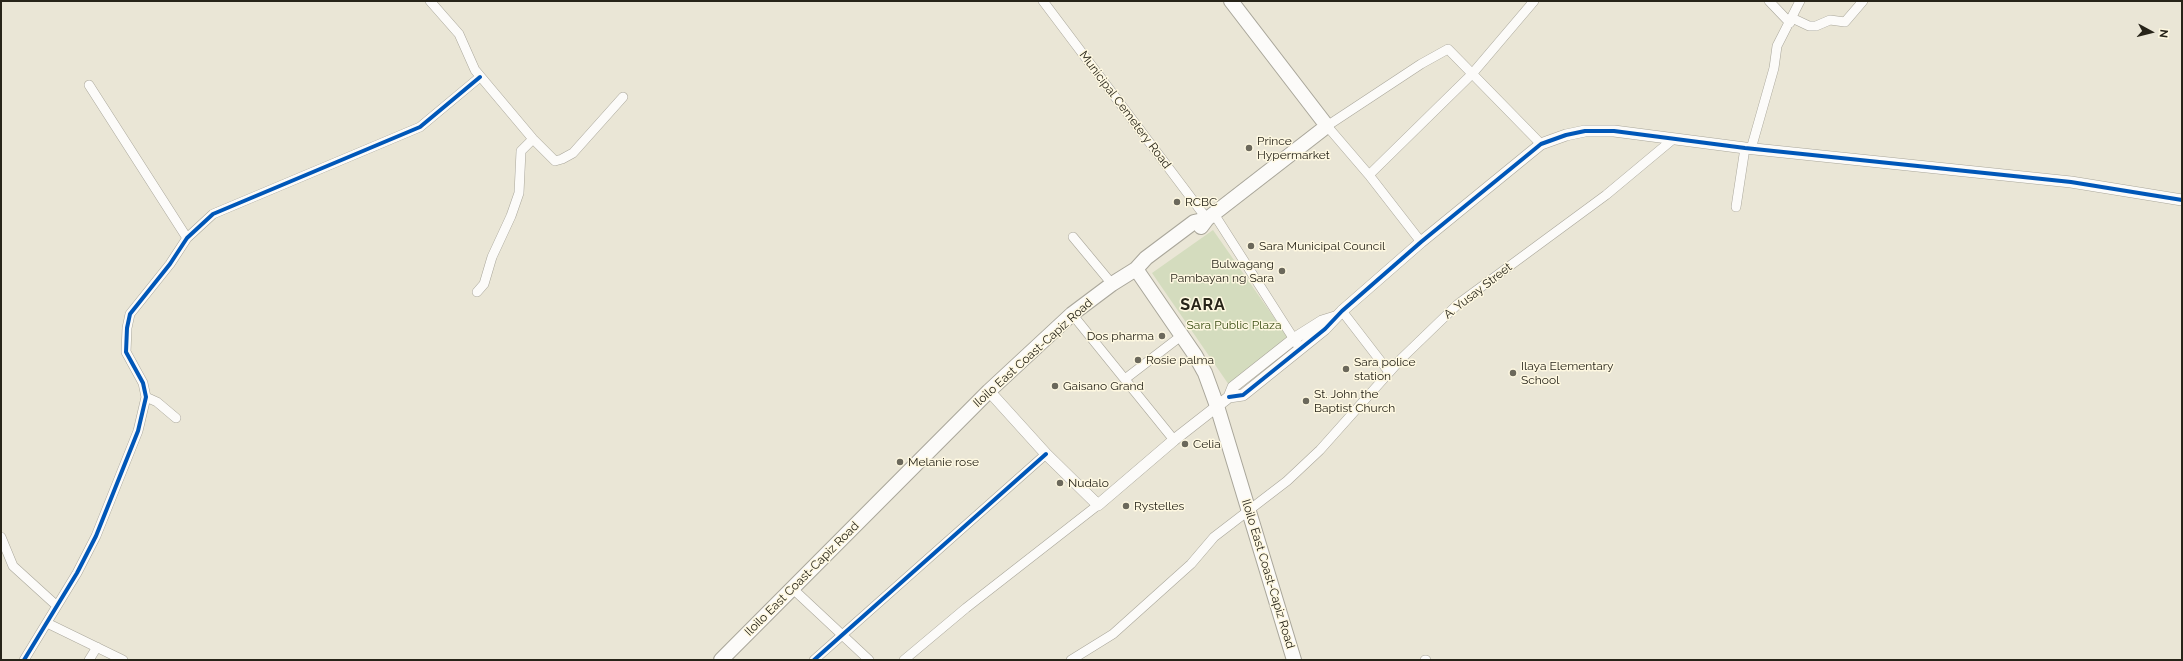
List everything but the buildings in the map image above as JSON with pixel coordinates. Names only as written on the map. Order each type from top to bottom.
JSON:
[{"type":"main road","points":[[1138,271],[1146,258],[1194,222],[1210,216],[1327,126],[1231,1]]},
{"type":"main road","name":"Iloilo East Coast-Capiz Road","points":[[721,660],[989,391],[1072,314],[1112,284],[1138,271],[1205,373],[1217,406],[1294,660]]},
{"type":"street","points":[[430,1],[459,34],[474,70],[533,139],[554,160],[562,159],[573,153],[623,97]]},
{"type":"street","name":"Municipal Cemetery Road","points":[[1043,1],[1210,216],[1295,338],[1299,350]]},
{"type":"street","points":[[1369,175],[1472,74],[1534,1]]},
{"type":"street","points":[[1769,1],[1791,21],[1809,26],[1816,26],[1830,20],[1845,22],[1863,1]]},
{"type":"street","points":[[1736,207],[1748,148],[1774,68],[1777,46],[1800,1]]},
{"type":"street","points":[[1421,242],[1369,175],[1327,126],[1448,49],[1452,51],[1472,74],[1541,144]]},
{"type":"street","points":[[24,660],[57,606],[96,536],[138,431],[146,397],[143,383],[126,352],[127,328],[130,314],[170,264],[187,238],[213,214],[420,127],[480,77]]},
{"type":"street","points":[[89,85],[187,238]]},
{"type":"street","points":[[1228,397],[1243,395],[1325,329],[1338,314],[1421,242],[1541,144],[1566,135],[1596,130],[1672,140],[2071,182],[2182,200]]},
{"type":"street","points":[[477,292],[484,284],[492,257],[511,216],[519,193],[522,151],[533,139]]},
{"type":"street","name":"A. Yusay Street","points":[[1071,660],[1113,634],[1191,564],[1214,537],[1287,481],[1320,450],[1389,372],[1458,304],[1606,195],[1672,140]]},
{"type":"street","points":[[1073,237],[1112,284]]},
{"type":"street","points":[[1072,314],[1174,440]]},
{"type":"street","points":[[1338,314],[1389,372]]},
{"type":"street","points":[[904,660],[966,608],[1098,505],[1174,440],[1228,397],[1233,387],[1295,338],[1322,321],[1338,314]]},
{"type":"street","points":[[1125,379],[1181,336]]},
{"type":"street","points":[[989,391],[1046,454],[1098,505]]},
{"type":"street","points":[[146,397],[157,402],[176,418]]},
{"type":"street","points":[[814,660],[844,635],[1046,454]]},
{"type":"street","points":[[1,537],[13,566],[57,606]]},
{"type":"street","points":[[793,588],[869,660]]},
{"type":"street","points":[[47,622],[123,660]]},
{"type":"street","points":[[89,660],[96,647]]},
{"type":"green space","name":"Sara Public Plaza","points":[[1213,230],[1289,339],[1229,385],[1152,273]]},
{"type":"cycle path","points":[[24,660],[77,573],[96,536],[138,431],[146,397],[143,383],[126,352],[127,328],[130,314],[170,264],[187,238],[213,214],[420,127],[480,77]]},
{"type":"cycle path","points":[[1229,397],[1243,395],[1325,329],[1342,311],[1421,242],[1541,144],[1566,135],[1585,131],[1614,131],[1745,148],[2071,182],[2182,200]]},
{"type":"cycle path","points":[[814,660],[1046,454]]},
{"type":"place","name":"Prince Hypermarket","points":[[1249,148]]},
{"type":"place","name":"RCBC","points":[[1177,202]]},
{"type":"place","name":"Sara Municipal Council","points":[[1251,246]]},
{"type":"place","name":"Bulwagang Pambayan ng Sara","points":[[1282,271]]},
{"type":"place","name":"Dos pharma","points":[[1162,336]]},
{"type":"place","name":"Rosie palma","points":[[1138,360]]},
{"type":"place","name":"Sara police station","points":[[1346,369]]},
{"type":"place","name":"Ilaya Elementary School","points":[[1513,373]]},
{"type":"place","name":"Gaisano Grand","points":[[1055,386]]},
{"type":"place","name":"St. John the Baptist Church","points":[[1306,401]]},
{"type":"place","name":"Celia","points":[[1185,444]]},
{"type":"place","name":"Melanie rose","points":[[900,462]]},
{"type":"place","name":"Nudalo","points":[[1060,483]]},
{"type":"place","name":"Rystelles","points":[[1126,506]]},
{"type":"district","name":"SARA","points":[[1203,305]]}]
